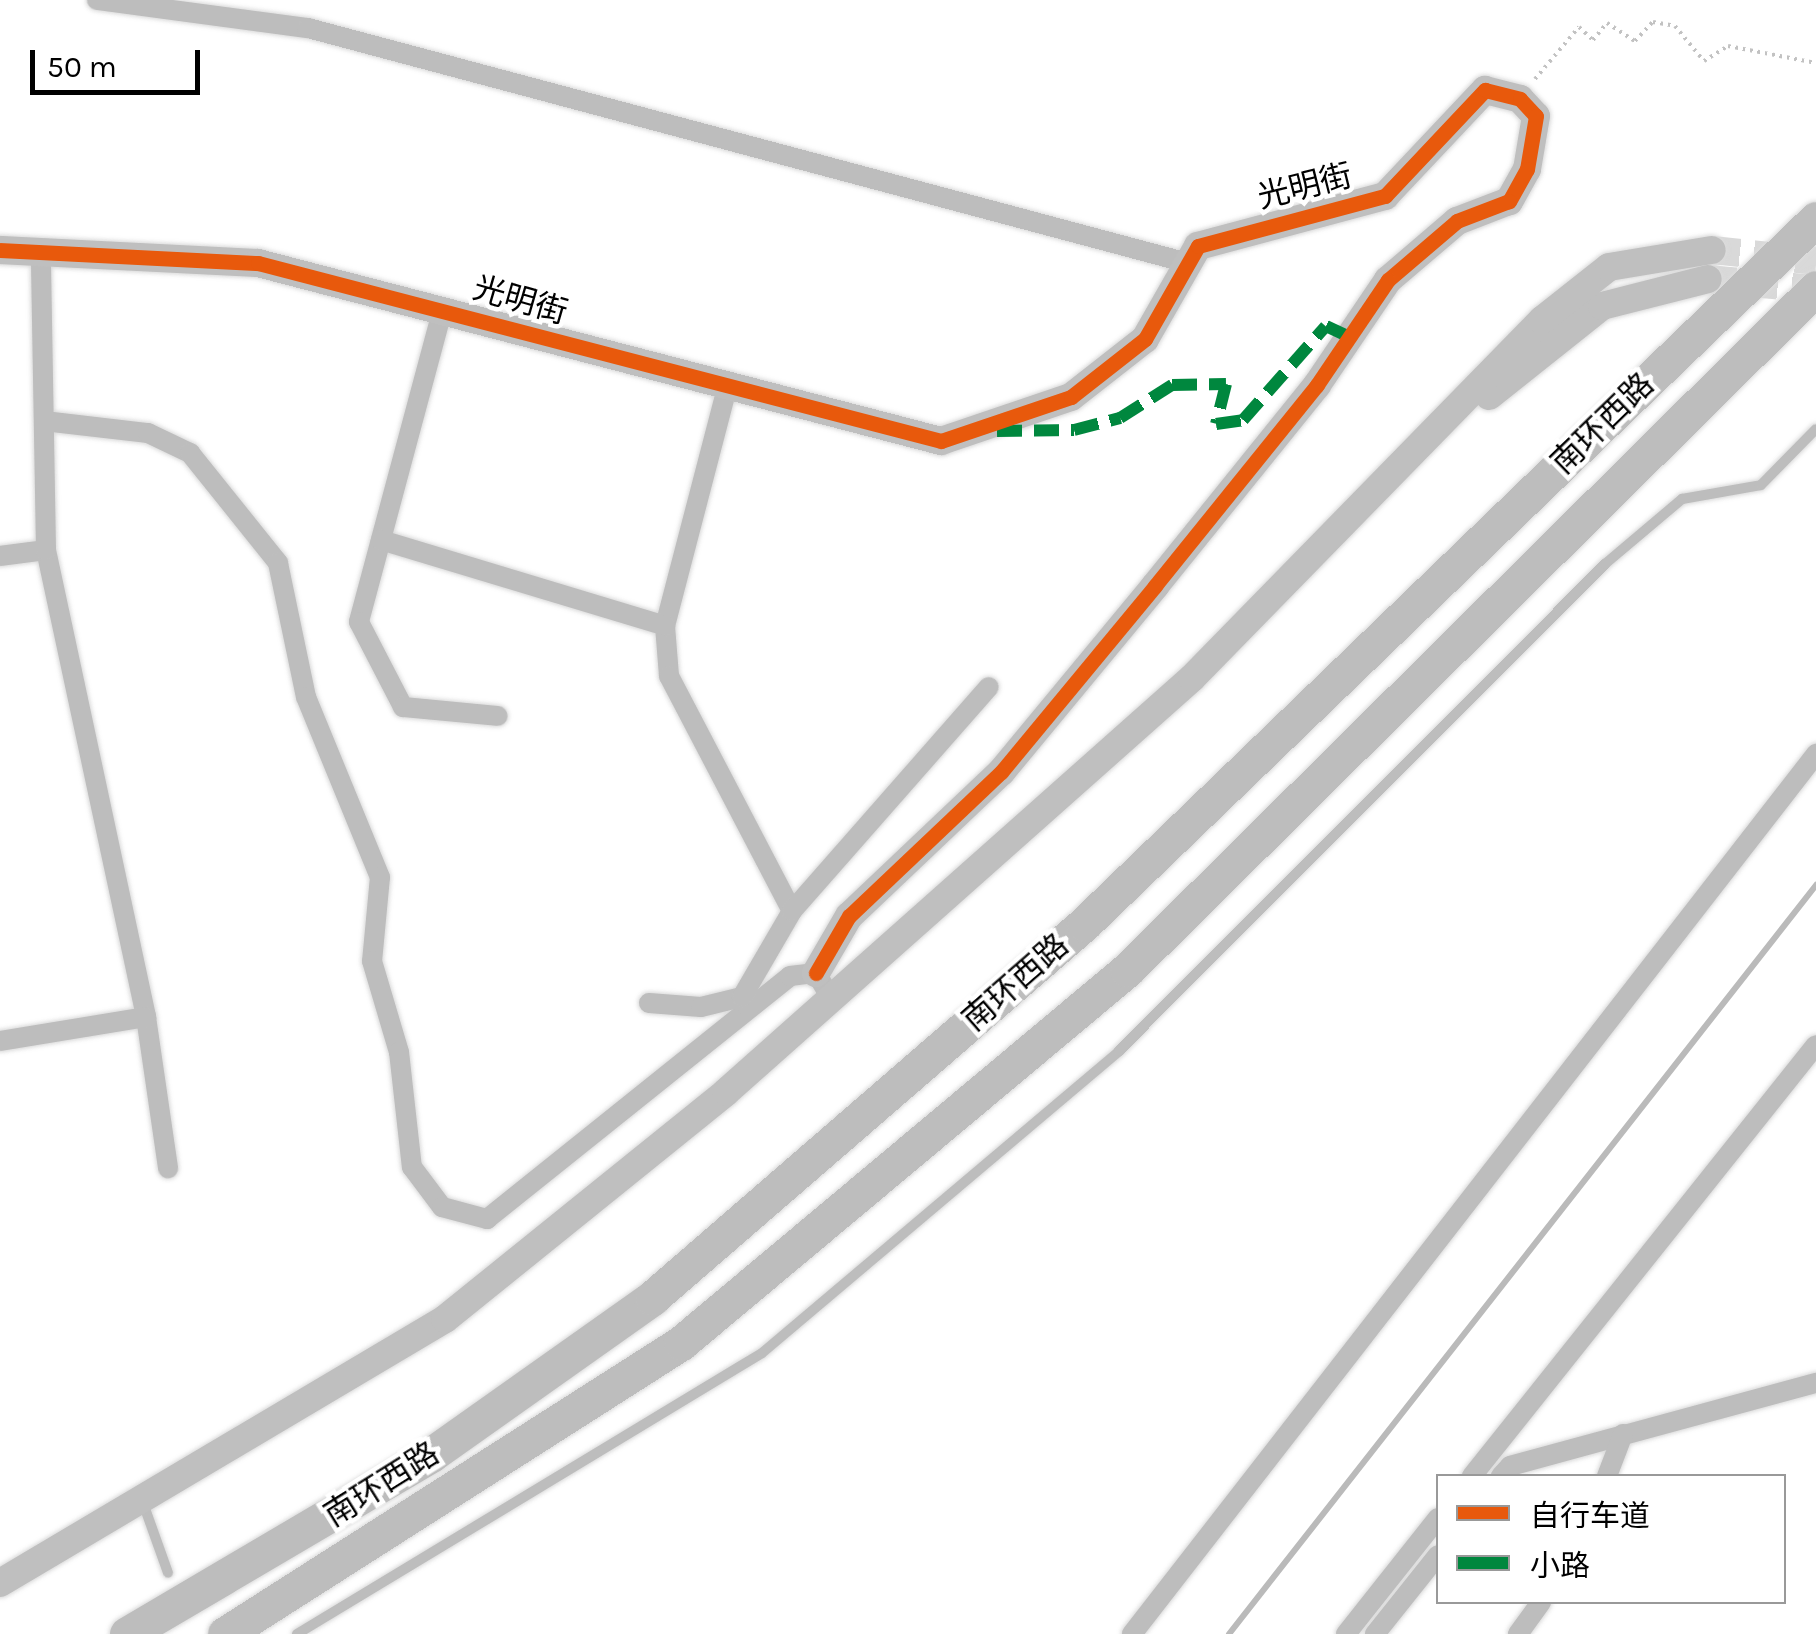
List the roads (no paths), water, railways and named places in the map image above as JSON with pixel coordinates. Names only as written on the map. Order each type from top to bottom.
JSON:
[{"type":"highway","name":"南环西路","points":[[127,1634],[186,1608],[432,1454],[652,1298],[1084,924],[1816,219]]},
{"type":"highway","name":"南环西路","points":[[225,1634],[681,1343],[1112,982],[1816,288]]},
{"type":"street","points":[[97,0],[308,28],[1188,263]]},
{"type":"street","name":"光明街","points":[[0,250],[258,264],[443,308],[728,388],[941,440],[991,431],[1071,397],[1145,339],[1198,246],[1385,196],[1486,90],[1520,100],[1536,116],[1527,169],[1509,201],[1458,221],[1388,280],[1318,385],[1002,772],[849,916],[824,986]]},
{"type":"street","points":[[0,1583],[144,1503],[445,1318],[824,986],[1192,678],[1542,320],[1610,266],[1712,250]]},
{"type":"street","points":[[41,252],[46,550],[146,1017],[168,1168]]},
{"type":"street","points":[[1347,516],[1602,306],[1708,279]]},
{"type":"street","points":[[443,308],[359,622],[404,707],[498,716]]},
{"type":"street","points":[[728,388],[665,626],[670,676],[792,910]]},
{"type":"street","points":[[44,421],[148,433],[190,453],[278,563],[306,696],[380,878],[372,960],[398,1052],[412,1167],[432,1200],[487,1218],[746,1003],[790,976],[824,986]]},
{"type":"street","points":[[381,540],[665,626]]},
{"type":"street","points":[[0,556],[46,550]]},
{"type":"street","points":[[746,1003],[792,910],[989,686]]},
{"type":"street","points":[[1132,1634],[1816,754]]},
{"type":"street","points":[[649,1002],[701,1007],[746,1003]]},
{"type":"street","points":[[0,1041],[146,1017]]},
{"type":"street","points":[[1474,1474],[1816,1045]]},
{"type":"street","points":[[1503,1474],[1510,1466],[1816,1383]]},
{"type":"street","points":[[1608,1474],[1622,1434]]},
{"type":"street","points":[[1346,1634],[1436,1521]]},
{"type":"street","points":[[1375,1634],[1436,1558]]},
{"type":"street","points":[[1518,1634],[1540,1604]]},
{"type":"lane","points":[[297,1634],[762,1353],[1118,1051],[1605,564],[1682,499],[1760,485],[1816,429]]},
{"type":"lane","points":[[144,1503],[168,1573]]},
{"type":"waterway","points":[[1229,1634],[1816,885]]},
{"type":"tunnel","points":[[1712,250],[1816,261]]},
{"type":"tunnel","points":[[1708,279],[1816,289]]}]
